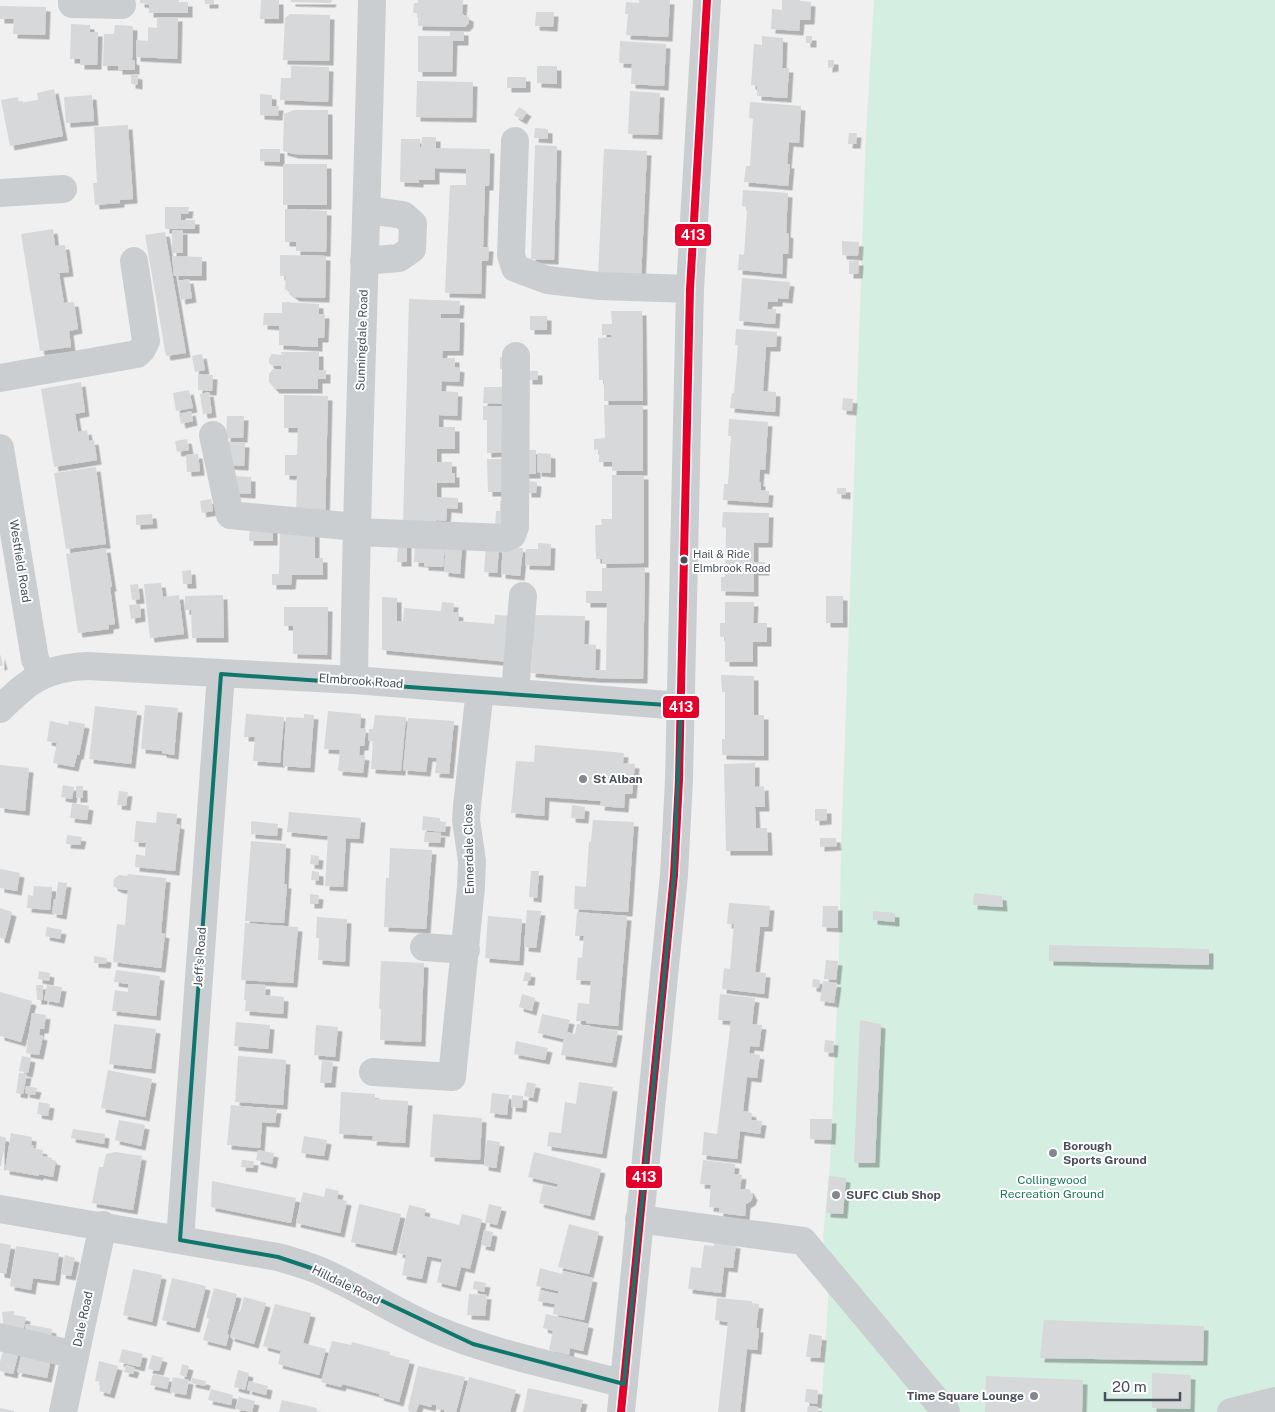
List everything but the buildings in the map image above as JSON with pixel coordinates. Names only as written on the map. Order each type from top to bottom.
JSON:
[{"type":"street","points":[[72,0],[72,4],[122,5]]},
{"type":"street","name":"Sunningdale Road","points":[[354,680],[356,529],[372,0]]},
{"type":"street","points":[[621,1412],[674,876],[679,780],[690,289],[707,0]]},
{"type":"street","points":[[515,141],[511,255],[515,268],[547,280],[599,286],[690,289]]},
{"type":"street","points":[[0,193],[63,189]]},
{"type":"street","points":[[364,261],[399,258],[412,249],[413,224],[404,215],[367,210]]},
{"type":"street","points":[[0,378],[136,354],[142,349],[146,341],[134,260]]},
{"type":"street","points":[[213,435],[230,515],[356,529],[506,538],[512,535],[515,527],[516,356]]},
{"type":"street","name":"Westfield Road","points":[[0,448],[35,659],[42,674]]},
{"type":"street","points":[[515,692],[523,596]]},
{"type":"street","name":"Elmbrook Road","points":[[0,709],[17,692],[42,674],[65,667],[87,666],[354,680],[681,706]]},
{"type":"street","name":"Jeff's Road","points":[[180,1240],[221,674]]},
{"type":"street","name":"Ennerdale Close","points":[[373,1072],[452,1077],[466,950],[472,861],[466,820],[480,690]]},
{"type":"street","points":[[424,947],[466,950]]},
{"type":"street","name":"Hilldale Road","points":[[0,1208],[278,1257],[318,1270],[405,1315],[473,1344],[624,1384]]},
{"type":"street","points":[[639,1218],[803,1241],[946,1412]]},
{"type":"street","name":"Dale Road","points":[[63,1412],[104,1226]]},
{"type":"street","points":[[0,1337],[76,1354]]},
{"type":"street","points":[[1231,1412],[1275,1401]]},
{"type":"highlighted area","points":[[221,674],[681,706],[674,875],[624,1384],[473,1344],[317,1270],[278,1257],[180,1240]]},
{"type":"green space","name":"Collingwood Recreation Ground","points":[[874,0],[1275,0],[1275,1412],[821,1412],[829,1286],[823,1237],[830,1166],[839,956],[841,849],[866,134]]},
{"type":"transit line","name":"413","points":[[621,1412],[674,875],[679,780],[690,289],[707,0]]},
{"type":"place","name":"Hail & Ride Elmbrook Road","points":[[684,560]]},
{"type":"place","name":"St Alban","points":[[583,779]]},
{"type":"place","name":"Borough Sports Ground","points":[[1053,1153]]},
{"type":"place","name":"SUFC Club Shop","points":[[836,1195]]},
{"type":"place","name":"Time Square Lounge","points":[[1034,1396]]}]
